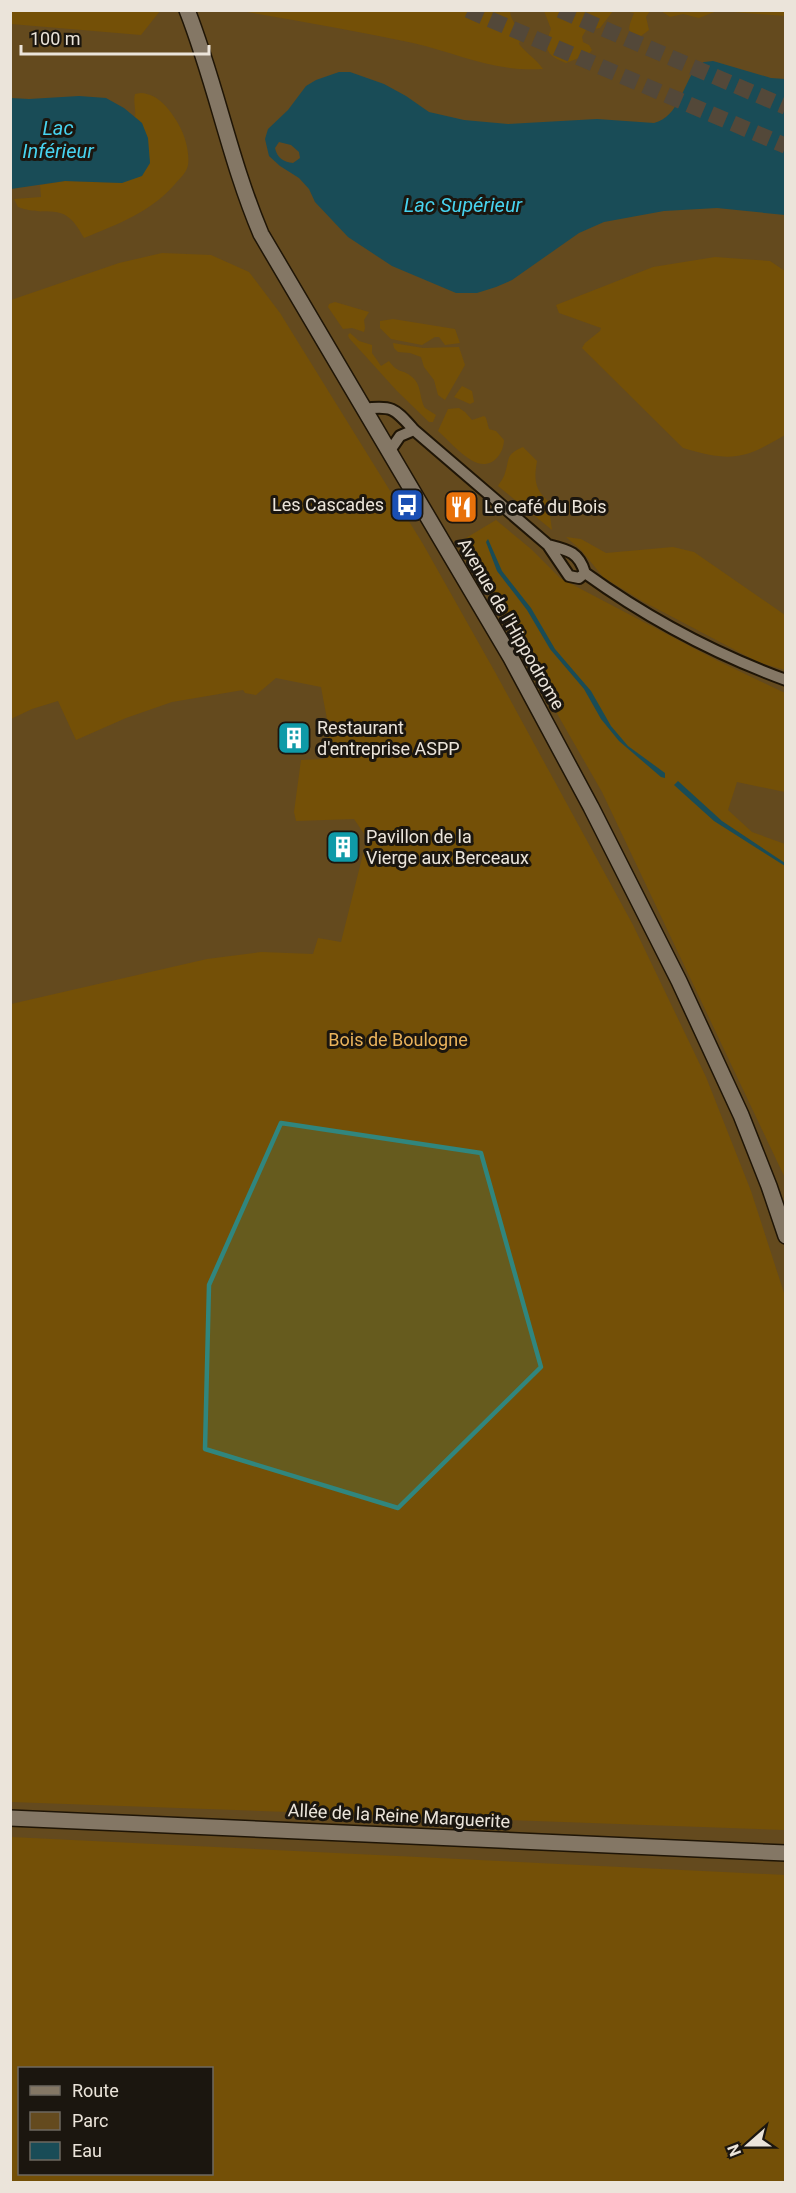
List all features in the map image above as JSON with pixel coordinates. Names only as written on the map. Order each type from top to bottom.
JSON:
[{"type":"main road","name":"Avenue de l'Hippodrome","points":[[187,10],[244,194],[261,234],[511,658],[591,807],[679,981],[741,1115],[786,1236]]},
{"type":"main road","name":"Allée de la Reine Marguerite","points":[[10,1818],[786,1853]]},
{"type":"street","points":[[364,409],[382,407],[396,411],[414,430],[548,545],[569,576],[579,578],[585,573]]},
{"type":"street","points":[[389,452],[400,436],[414,430]]},
{"type":"street","points":[[548,545],[568,550],[581,561],[585,573],[622,600],[707,646],[786,680]]},
{"type":"highlighted area","points":[[281,1123],[481,1153],[541,1367],[398,1508],[205,1449],[209,1285]]},
{"type":"green space","points":[[160,10],[141,35],[11,24],[10,11]]},
{"type":"green space","name":"Bois de Boulogne","points":[[11,11],[785,11],[785,2182],[11,2182]]},
{"type":"green space","points":[[241,11],[510,11],[519,31],[519,44],[543,69],[492,65],[413,43]]},
{"type":"green space","points":[[544,11],[613,11],[600,28],[586,30],[582,37],[583,42],[592,50],[589,54],[566,63],[554,57],[548,50],[547,42],[551,29]]},
{"type":"green space","points":[[625,11],[650,11],[646,17],[649,30],[641,36],[634,37],[629,29],[634,13]]},
{"type":"green space","points":[[661,11],[717,11],[699,18],[683,14],[670,17]]},
{"type":"green space","points":[[727,11],[785,11],[785,16],[733,12]]},
{"type":"green space","points":[[135,94],[152,96],[166,106],[179,125],[186,142],[187,168],[166,194],[145,210],[84,238],[69,218],[63,214],[18,207],[14,199],[41,197],[40,185],[65,181],[122,183],[150,163],[142,123],[135,117]]},
{"type":"green space","points":[[162,253],[211,255],[249,272],[280,313],[423,544],[495,672],[633,925],[706,1077],[751,1191],[785,1296],[785,1830],[11,1802],[11,1004],[207,959],[261,952],[313,954],[318,938],[341,942],[367,838],[354,819],[296,821],[294,812],[301,760],[324,759],[329,730],[321,687],[276,678],[256,695],[245,693],[243,690],[172,702],[126,718],[76,740],[58,701],[32,709],[11,719],[11,300],[119,263]]},
{"type":"green space","points":[[715,257],[770,261],[785,271],[785,435],[758,450],[725,457],[683,448],[582,348],[601,328],[559,313],[556,305],[653,267]]},
{"type":"green space","points":[[335,302],[369,312],[364,320],[364,332],[352,328],[343,329],[328,307],[329,304]]},
{"type":"green space","points":[[393,319],[455,329],[460,343],[445,345],[439,337],[422,345],[391,339],[380,328],[380,321]]},
{"type":"green space","points":[[350,333],[359,341],[372,345],[372,353],[381,366],[389,361],[395,368],[409,374],[415,380],[425,408],[436,415],[433,422],[429,422],[397,391],[349,338]]},
{"type":"green space","points":[[393,343],[423,348],[459,347],[465,365],[445,400],[438,395],[434,380],[424,367],[421,357],[398,352]]},
{"type":"green space","points":[[462,386],[472,391],[474,402],[470,404],[454,397]]},
{"type":"green space","points":[[459,408],[472,420],[484,416],[489,429],[496,431],[504,440],[501,452],[494,461],[483,464],[471,460],[438,431],[448,409]]},
{"type":"green space","points":[[523,447],[537,461],[536,483],[548,501],[552,530],[498,486],[511,455]]},
{"type":"green space","points":[[496,520],[531,549],[560,578],[716,660],[785,693],[785,792],[737,782],[728,810],[752,832],[785,844],[785,1178],[602,792],[461,541]]},
{"type":"green space","points":[[566,537],[581,539],[606,553],[673,547],[694,552],[785,615],[785,670],[758,662],[642,601],[603,577],[581,550]]},
{"type":"green space","points":[[11,1837],[785,1875],[786,2173],[783,2182],[11,2182]]},
{"type":"water","name":"Lac Supérieur","points":[[713,61],[771,78],[785,79],[785,215],[717,208],[664,211],[604,222],[579,233],[512,280],[477,293],[456,293],[392,266],[348,237],[315,202],[309,189],[299,178],[269,156],[265,139],[268,129],[288,110],[306,86],[339,72],[350,72],[384,84],[429,112],[464,120],[508,124],[597,119],[654,123],[662,120],[675,107],[692,73],[704,62]],"holes":[[[279,142],[291,145],[299,152],[300,158],[293,163],[281,159],[275,148]]]},
{"type":"water","name":"Lac Inférieur","points":[[79,96],[106,98],[124,108],[142,123],[148,138],[150,163],[142,176],[122,183],[65,181],[11,189],[11,98]]},
{"type":"water","points":[[488,539],[502,571],[531,608],[555,649],[591,691],[611,726],[628,746],[665,773],[665,778],[619,741],[601,719],[584,689],[550,649],[527,610],[497,571],[486,542]]},
{"type":"water","points":[[678,781],[722,821],[785,863],[785,866],[714,821],[674,785]]},
{"type":"tunnel","points":[[468,10],[786,146]]},
{"type":"tunnel","points":[[560,10],[786,107]]},
{"type":"place","name":"Les Cascades","points":[[407,505]]},
{"type":"place","name":"Le café du Bois","points":[[461,507]]},
{"type":"place","name":"Restaurant d'entreprise ASPP","points":[[294,738]]},
{"type":"place","name":"Pavillon de la Vierge aux Berceaux","points":[[343,847]]}]
